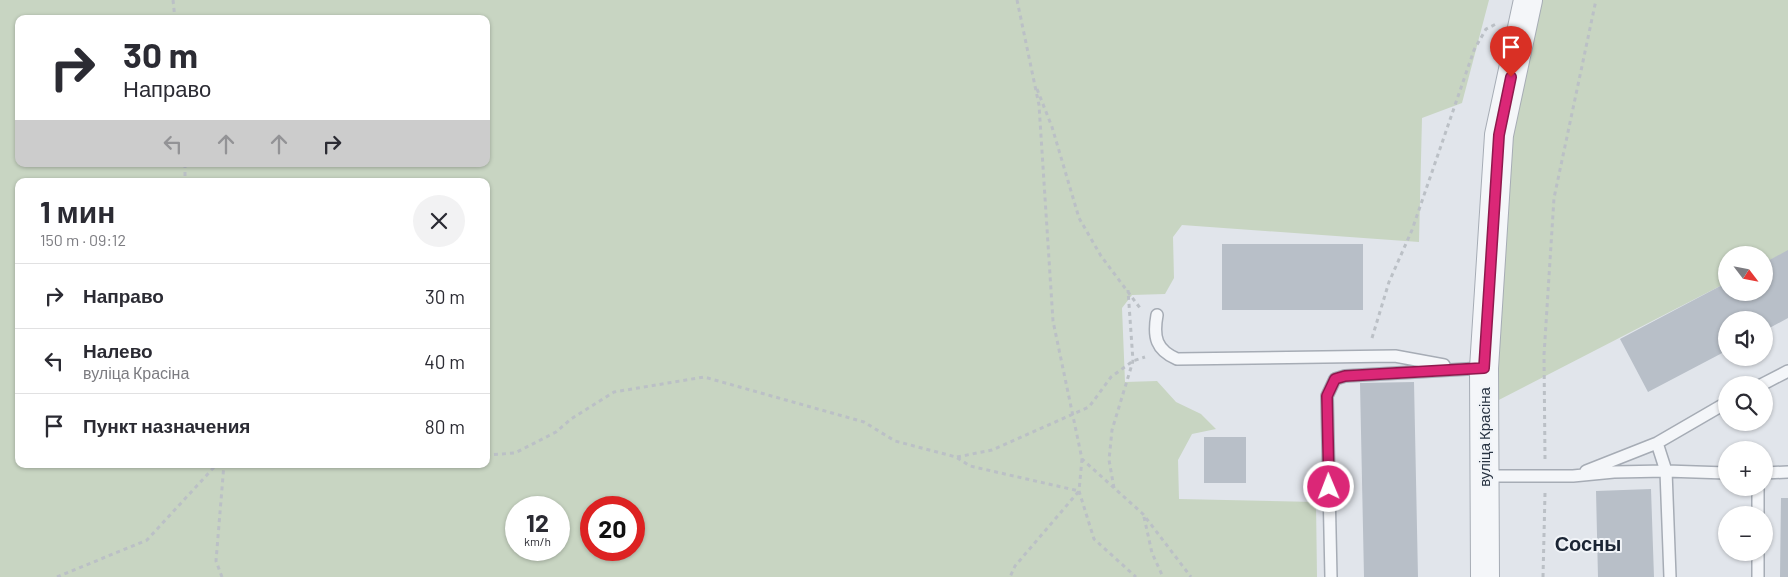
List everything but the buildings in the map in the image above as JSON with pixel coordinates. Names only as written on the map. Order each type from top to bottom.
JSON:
[{"type":"street","name":"вуліца Красіна","points":[[1485,577],[1484,476],[1472,368],[1499,135],[1526,6]]},
{"type":"lane","points":[[1157,315],[1154,329],[1157,340],[1164,353],[1177,359],[1395,356],[1472,368]]},
{"type":"lane","points":[[1331,577],[1327,396],[1335,379],[1345,376],[1472,368]]},
{"type":"lane","points":[[1773,379],[1788,371]]},
{"type":"lane","points":[[1573,476],[1657,443],[1718,408]]},
{"type":"lane","points":[[1657,443],[1666,471],[1670,577]]},
{"type":"lane","points":[[1484,476],[1573,476],[1614,472],[1666,471],[1718,473]]},
{"type":"lane","points":[[1773,473],[1788,472]]},
{"type":"lane","points":[[1758,561],[1758,577]]},
{"type":"path","points":[[173,0],[175,15]]},
{"type":"path","points":[[1017,0],[1039,105],[1053,322],[1082,459],[1079,491],[1094,538],[1136,577]]},
{"type":"path","points":[[1543,577],[1545,476],[1544,355],[1554,198],[1596,0]]},
{"type":"path","points":[[1359,356],[1372,338],[1389,282],[1412,230],[1474,50],[1486,28],[1526,6]]},
{"type":"path","points":[[1034,80],[1052,127],[1079,218],[1101,256],[1128,290],[1157,340]]},
{"type":"path","points":[[1114,488],[1109,460],[1112,430],[1133,362],[1128,290]]},
{"type":"path","points":[[956,457],[992,450],[1088,407],[1111,377],[1141,358]]},
{"type":"path","points":[[490,455],[514,453],[556,432],[571,419],[614,392],[704,377],[864,422],[895,441],[956,457],[970,466],[1079,491]]},
{"type":"path","points":[[1082,459],[1144,514],[1191,577]]},
{"type":"path","points":[[57,577],[146,540],[213,468]]},
{"type":"path","points":[[222,577],[216,561],[224,468]]},
{"type":"path","points":[[1010,577],[1015,566],[1079,491]]},
{"type":"path","points":[[1144,514],[1152,553],[1163,577]]},
{"type":"green space","points":[[0,0],[1489,0],[1462,103],[1422,118],[1419,242],[1182,225],[1173,237],[1174,278],[1165,294],[1132,295],[1122,308],[1125,382],[1157,381],[1176,402],[1201,414],[1216,429],[1192,434],[1178,460],[1179,499],[1316,502],[1317,577],[0,577]]},
{"type":"green space","points":[[1538,0],[1788,0],[1788,251],[1773,258],[1773,246],[1718,246],[1718,287],[1489,405],[1504,134]]},
{"type":"district","name":"Сосны","points":[[1588,543]]},
{"type":"route","points":[[1329,487],[1327,396],[1335,379],[1345,376],[1484,368],[1499,135],[1511,77]]}]
